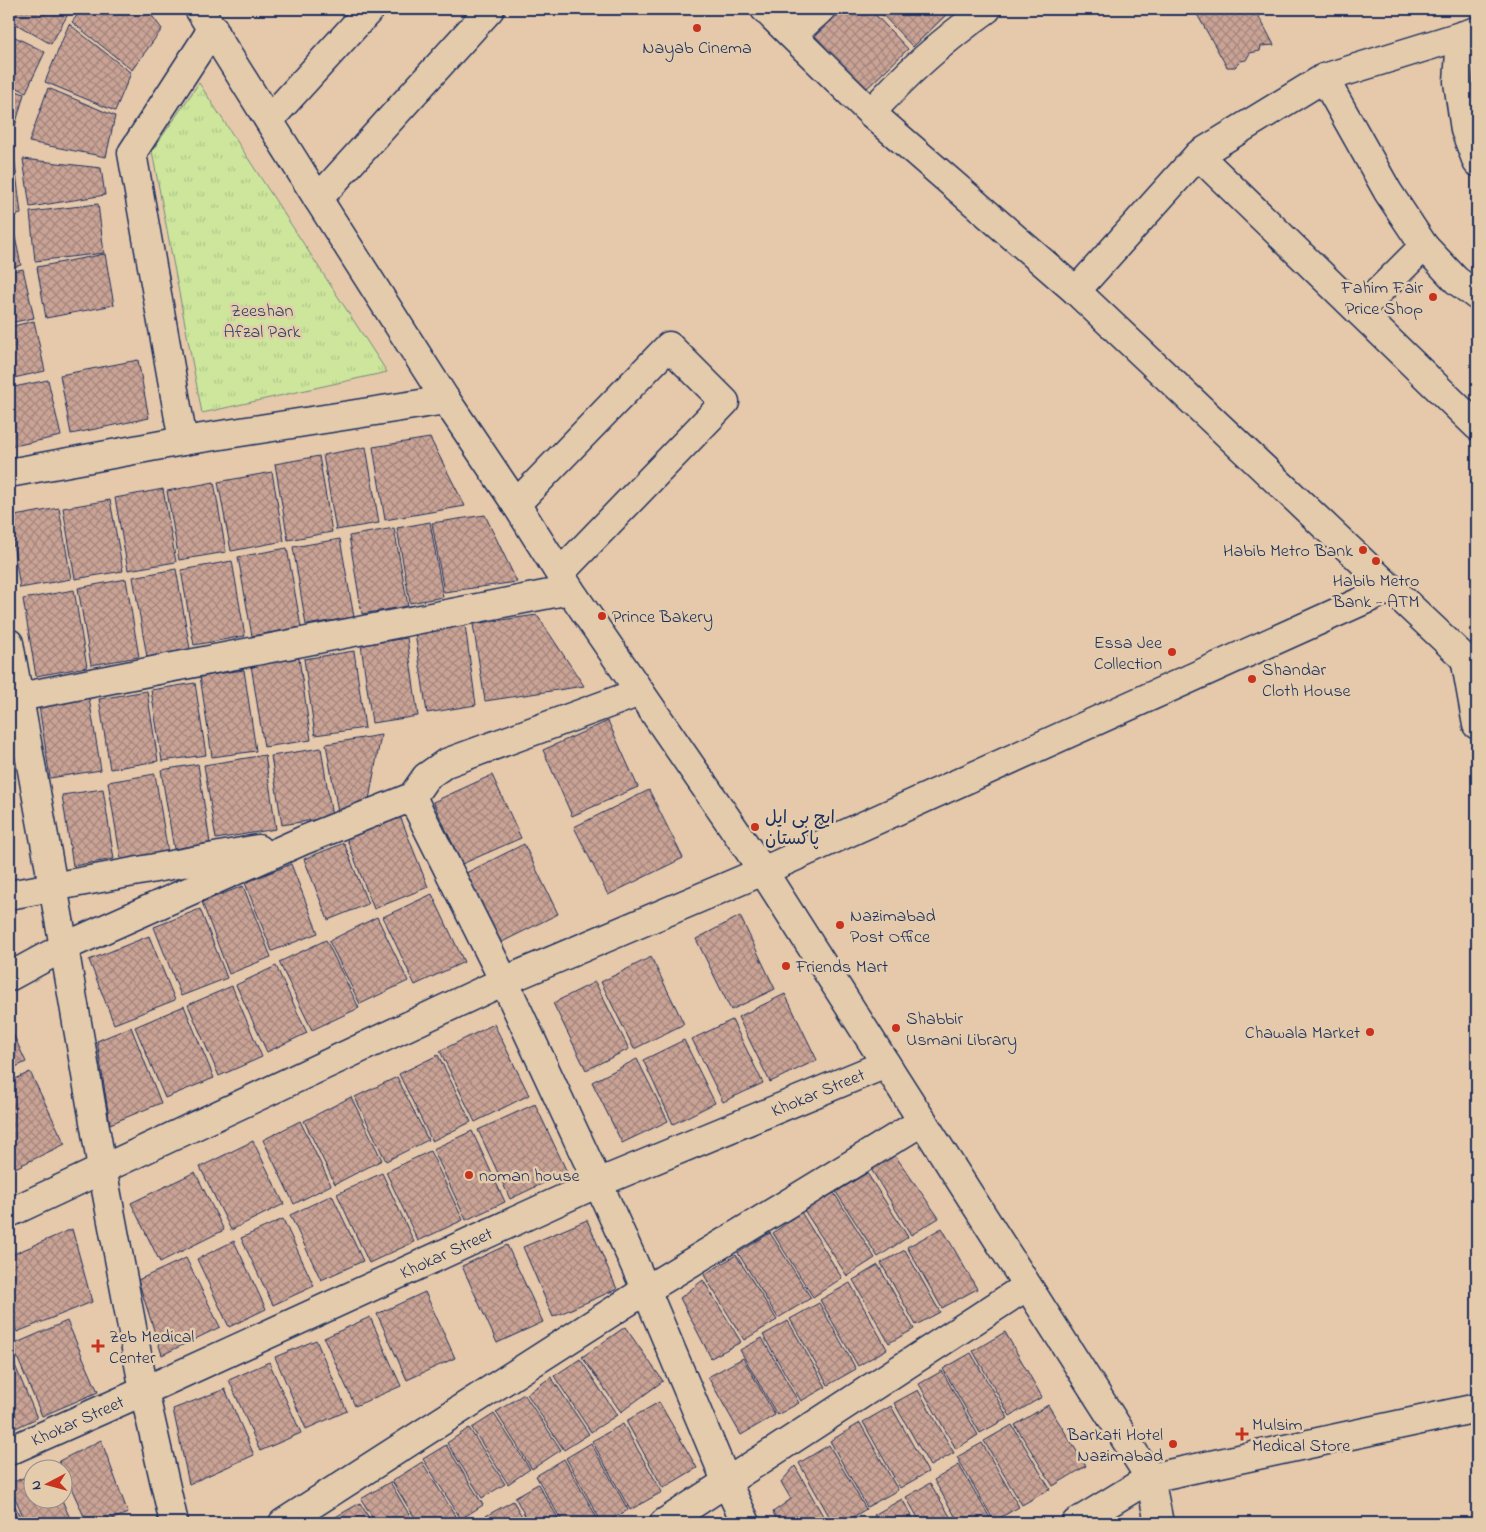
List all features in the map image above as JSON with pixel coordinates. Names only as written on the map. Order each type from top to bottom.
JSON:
[{"type":"street","points":[[269,120],[370,9]]},
{"type":"street","points":[[318,199],[490,9]]},
{"type":"street","points":[[765,9],[871,113],[1076,291],[1471,664],[1477,724]]},
{"type":"street","points":[[792,35],[821,9]]},
{"type":"street","points":[[871,113],[898,82],[961,27],[987,9]]},
{"type":"street","points":[[183,441],[132,153],[206,19],[446,400],[516,504],[565,582],[764,870],[1150,1478],[1159,1523]]},
{"type":"street","points":[[1076,291],[1198,155],[1324,78],[1469,34],[1458,82],[1465,130],[1477,162]]},
{"type":"street","points":[[1324,78],[1388,192],[1424,246],[1456,280],[1477,296]]},
{"type":"street","points":[[1198,155],[1477,426]]},
{"type":"street","points":[[1359,312],[1424,246]]},
{"type":"street","points":[[14,698],[565,582],[725,402],[669,346],[516,504]]},
{"type":"street","points":[[9,473],[183,441],[446,400]]},
{"type":"street","points":[[9,1212],[504,981],[764,870],[1391,588]]},
{"type":"street","points":[[9,643],[14,698],[53,887],[102,1168],[144,1391],[174,1523]]},
{"type":"street","points":[[9,977],[64,947],[304,840],[412,797],[426,776],[446,763],[640,692]]},
{"type":"street","points":[[412,797],[504,981],[598,1183],[746,1523]]},
{"type":"street","points":[[9,895],[304,840]]},
{"type":"street","name":"Khokar Street","points":[[9,1451],[598,1183],[886,1064]]},
{"type":"street","points":[[283,1523],[646,1290],[922,1120]]},
{"type":"street","points":[[664,1523],[1027,1286]]},
{"type":"street","points":[[1076,1523],[1150,1478],[1477,1408]]},
{"type":"green space","name":"Zeeshan Afzal Park","points":[[199,83],[387,372],[202,413],[152,151]]},
{"type":"building","points":[[9,9],[71,9],[51,44],[9,20]]},
{"type":"building","points":[[82,9],[147,9],[162,29],[132,70],[72,22]]},
{"type":"building","points":[[844,9],[870,9],[908,49],[865,90],[815,36]]},
{"type":"building","points":[[877,9],[949,9],[951,10],[913,47]]},
{"type":"building","points":[[1194,9],[1255,9],[1274,45],[1261,46],[1260,51],[1250,53],[1246,60],[1241,61],[1235,67],[1227,67]]},
{"type":"building","points":[[69,24],[131,73],[115,111],[45,82]]},
{"type":"building","points":[[9,34],[45,52],[26,92],[9,84]]},
{"type":"building","points":[[9,88],[24,94],[11,141],[9,140]]},
{"type":"building","points":[[48,88],[115,116],[106,157],[29,142]]},
{"type":"building","points":[[14,156],[21,214],[9,217],[9,157]]},
{"type":"building","points":[[23,159],[101,168],[105,195],[30,207]]},
{"type":"building","points":[[98,204],[104,253],[35,261],[30,212]]},
{"type":"building","points":[[11,218],[21,265],[9,268],[9,219]]},
{"type":"building","points":[[105,254],[114,305],[46,318],[37,267]]},
{"type":"building","points":[[23,269],[34,318],[9,323],[9,272]]},
{"type":"building","points":[[34,321],[45,371],[9,379],[9,327]]},
{"type":"building","points":[[138,360],[149,418],[71,434],[60,375]]},
{"type":"building","points":[[48,380],[61,436],[9,447],[9,388]]},
{"type":"building","points":[[430,438],[465,506],[385,520],[373,447]]},
{"type":"building","points":[[366,447],[379,523],[336,530],[323,455]]},
{"type":"building","points":[[319,456],[332,532],[288,540],[275,464]]},
{"type":"building","points":[[272,472],[284,541],[231,551],[218,482]]},
{"type":"building","points":[[214,482],[226,552],[179,560],[167,491]]},
{"type":"building","points":[[163,489],[176,562],[128,570],[115,498]]},
{"type":"building","points":[[110,500],[123,571],[75,579],[63,508]]},
{"type":"building","points":[[59,508],[71,579],[20,588],[9,517]]},
{"type":"building","points":[[485,515],[517,582],[444,592],[432,523]]},
{"type":"building","points":[[430,522],[443,597],[410,603],[397,528]]},
{"type":"building","points":[[394,528],[408,606],[362,614],[349,536]]},
{"type":"building","points":[[340,539],[354,617],[306,625],[293,547]]},
{"type":"building","points":[[287,548],[301,627],[252,636],[238,557]]},
{"type":"building","points":[[232,561],[245,636],[194,645],[181,570]]},
{"type":"building","points":[[176,569],[190,649],[147,657],[133,577]]},
{"type":"building","points":[[126,579],[139,657],[91,665],[78,588]]},
{"type":"building","points":[[74,590],[87,667],[36,676],[23,599]]},
{"type":"building","points":[[537,615],[584,686],[485,701],[473,624]]},
{"type":"building","points":[[465,625],[476,705],[427,713],[415,633]]},
{"type":"building","points":[[407,638],[418,716],[372,723],[361,645]]},
{"type":"building","points":[[354,651],[365,728],[315,735],[304,659]]},
{"type":"building","points":[[299,658],[311,740],[264,747],[251,665]]},
{"type":"building","points":[[244,670],[256,751],[212,757],[200,676]]},
{"type":"building","points":[[195,683],[206,755],[162,761],[151,690]]},
{"type":"building","points":[[147,691],[158,761],[110,769],[99,699]]},
{"type":"building","points":[[89,698],[101,770],[50,778],[39,706]]},
{"type":"building","points":[[608,721],[638,787],[572,816],[543,750]]},
{"type":"building","points":[[381,735],[368,805],[338,812],[326,744]]},
{"type":"building","points":[[321,748],[332,817],[282,825],[271,756]]},
{"type":"building","points":[[265,755],[276,829],[216,839],[204,765]]},
{"type":"building","points":[[198,764],[210,843],[174,849],[161,770]]},
{"type":"building","points":[[155,774],[168,853],[121,860],[108,782]]},
{"type":"building","points":[[492,775],[521,838],[462,864],[433,802]]},
{"type":"building","points":[[103,789],[114,859],[73,866],[62,795]]},
{"type":"building","points":[[649,790],[683,858],[608,895],[574,827]]},
{"type":"building","points":[[400,816],[428,887],[374,909],[346,837]]},
{"type":"building","points":[[344,843],[368,904],[328,920],[304,859]]},
{"type":"building","points":[[524,844],[558,914],[500,943],[466,873]]},
{"type":"building","points":[[291,864],[318,933],[272,951],[245,883]]},
{"type":"building","points":[[243,886],[271,957],[229,974],[202,902]]},
{"type":"building","points":[[432,894],[464,962],[415,985],[383,917]]},
{"type":"building","points":[[200,909],[227,978],[181,996],[154,927]]},
{"type":"building","points":[[740,916],[775,989],[731,1010],[696,939]]},
{"type":"building","points":[[377,917],[408,981],[360,1004],[329,941]]},
{"type":"building","points":[[149,936],[175,1000],[114,1024],[89,960]]},
{"type":"building","points":[[326,940],[359,1008],[312,1030],[279,962]]},
{"type":"building","points":[[651,957],[684,1024],[634,1049],[601,982]]},
{"type":"building","points":[[276,966],[307,1033],[267,1052],[236,985]]},
{"type":"building","points":[[595,982],[629,1049],[586,1070],[553,1003]]},
{"type":"building","points":[[232,986],[262,1057],[219,1076],[188,1005]]},
{"type":"building","points":[[785,994],[817,1060],[770,1082],[738,1017]]},
{"type":"building","points":[[184,1006],[214,1078],[165,1098],[135,1027]]},
{"type":"building","points":[[732,1020],[763,1083],[723,1102],[692,1039]]},
{"type":"building","points":[[494,1024],[529,1095],[475,1122],[440,1051]]},
{"type":"building","points":[[9,1025],[26,1062],[9,1070]]},
{"type":"building","points":[[131,1027],[161,1103],[110,1124],[97,1041]]},
{"type":"building","points":[[684,1040],[715,1103],[673,1124],[643,1060]]},
{"type":"building","points":[[438,1055],[471,1122],[432,1141],[399,1074]]},
{"type":"building","points":[[637,1059],[668,1121],[622,1143],[592,1082]]},
{"type":"building","points":[[30,1072],[65,1144],[9,1171],[9,1082]]},
{"type":"building","points":[[397,1077],[428,1140],[386,1161],[355,1097]]},
{"type":"building","points":[[351,1097],[382,1160],[335,1184],[304,1121]]},
{"type":"building","points":[[535,1104],[567,1172],[510,1199],[478,1130]]},
{"type":"building","points":[[300,1121],[331,1185],[294,1204],[263,1140]]},
{"type":"building","name":"noman house","points":[[472,1131],[505,1202],[466,1220],[433,1149]]},
{"type":"building","points":[[253,1141],[284,1204],[231,1230],[200,1167]]},
{"type":"building","points":[[430,1151],[463,1220],[418,1241],[386,1172]]},
{"type":"building","points":[[894,1154],[939,1218],[911,1235],[871,1169]]},
{"type":"building","points":[[195,1172],[224,1230],[160,1262],[131,1203]]},
{"type":"building","points":[[382,1173],[414,1242],[369,1263],[337,1194]]},
{"type":"building","points":[[867,1173],[908,1237],[878,1257],[836,1192]]},
{"type":"building","points":[[834,1193],[875,1258],[847,1276],[804,1210]]},
{"type":"building","points":[[332,1195],[363,1261],[321,1280],[290,1215]]},
{"type":"building","points":[[801,1212],[842,1278],[813,1297],[773,1233]]},
{"type":"building","points":[[283,1219],[314,1286],[273,1305],[241,1238]]},
{"type":"building","points":[[587,1220],[617,1289],[553,1317],[523,1247]]},
{"type":"building","points":[[942,1228],[977,1289],[942,1308],[907,1247]]},
{"type":"building","points":[[72,1229],[92,1302],[17,1332],[9,1312],[9,1256]]},
{"type":"building","points":[[770,1233],[811,1298],[778,1318],[738,1253]]},
{"type":"building","points":[[234,1241],[266,1309],[229,1327],[197,1259]]},
{"type":"building","points":[[507,1245],[543,1322],[497,1343],[462,1266]]},
{"type":"building","points":[[905,1250],[940,1312],[916,1325],[881,1263]]},
{"type":"building","points":[[736,1255],[777,1320],[744,1340],[704,1275]]},
{"type":"building","points":[[186,1258],[220,1327],[162,1355],[138,1280]]},
{"type":"building","points":[[878,1265],[914,1329],[889,1343],[853,1280]]},
{"type":"building","points":[[703,1280],[741,1342],[711,1358],[680,1298]]},
{"type":"building","points":[[850,1283],[887,1349],[858,1366],[820,1300]]},
{"type":"building","points":[[425,1292],[455,1358],[407,1380],[377,1314]]},
{"type":"building","points":[[819,1303],[856,1369],[828,1385],[790,1319]]},
{"type":"building","points":[[370,1317],[401,1386],[355,1406],[324,1338]]},
{"type":"building","points":[[67,1321],[98,1392],[42,1416],[12,1345]]},
{"type":"building","points":[[788,1321],[826,1387],[801,1401],[763,1335]]},
{"type":"building","points":[[625,1327],[663,1381],[621,1412],[582,1357]]},
{"type":"building","points":[[1005,1332],[1042,1397],[1010,1416],[973,1351]]},
{"type":"building","points":[[762,1338],[799,1403],[777,1415],[740,1350]]},
{"type":"building","points":[[316,1340],[347,1411],[306,1429],[275,1357]]},
{"type":"building","points":[[9,1351],[37,1418],[9,1431]]},
{"type":"building","points":[[971,1353],[1008,1418],[980,1433],[943,1369]]},
{"type":"building","points":[[743,1358],[775,1415],[741,1435],[708,1377]]},
{"type":"building","points":[[580,1359],[617,1415],[591,1432],[554,1376]]},
{"type":"building","points":[[269,1362],[301,1433],[260,1451],[229,1380]]},
{"type":"building","points":[[942,1371],[978,1435],[956,1449],[919,1384]]},
{"type":"building","points":[[551,1377],[589,1434],[564,1450],[527,1394]]},
{"type":"building","points":[[225,1389],[254,1455],[189,1484],[173,1409]]},
{"type":"building","points":[[918,1390],[954,1453],[930,1466],[894,1403]]},
{"type":"building","points":[[524,1394],[561,1450],[532,1469],[496,1412]]},
{"type":"building","points":[[659,1402],[697,1468],[663,1488],[626,1421]]},
{"type":"building","points":[[1048,1405],[1086,1466],[1053,1486],[1015,1425]]},
{"type":"building","points":[[891,1406],[928,1472],[900,1488],[863,1422]]},
{"type":"building","points":[[494,1414],[530,1469],[508,1484],[472,1428]]},
{"type":"building","points":[[860,1423],[898,1490],[867,1507],[830,1441]]},
{"type":"building","points":[[623,1424],[662,1492],[630,1510],[592,1441]]},
{"type":"building","points":[[1012,1425],[1050,1489],[1022,1505],[984,1441]]},
{"type":"building","points":[[469,1428],[505,1484],[482,1498],[447,1443]]},
{"type":"building","points":[[101,1440],[128,1513],[102,1523],[87,1523],[72,1490],[72,1460],[61,1460]]},
{"type":"building","points":[[591,1443],[628,1510],[605,1523],[602,1523],[566,1458]]},
{"type":"building","points":[[982,1443],[1019,1507],[994,1521],[957,1457]]},
{"type":"building","points":[[446,1445],[483,1505],[461,1519],[423,1459]]},
{"type":"building","points":[[829,1445],[866,1509],[844,1523],[833,1523],[799,1463]]},
{"type":"building","points":[[564,1459],[600,1523],[563,1523],[536,1476]]},
{"type":"building","points":[[422,1462],[460,1523],[418,1523],[392,1481]]},
{"type":"building","points":[[959,1465],[993,1523],[959,1523],[934,1480]]},
{"type":"building","points":[[795,1466],[827,1523],[778,1523],[773,1512],[791,1499],[781,1482]]},
{"type":"building","points":[[22,1478],[22,1510],[66,1510],[72,1523],[26,1523],[9,1484]]},
{"type":"building","points":[[390,1482],[414,1523],[376,1523],[361,1499]]},
{"type":"building","points":[[930,1483],[954,1523],[921,1523],[906,1497]]},
{"type":"building","points":[[538,1484],[561,1523],[529,1523],[515,1497]]},
{"type":"building","points":[[9,1493],[23,1523],[9,1523]]},
{"type":"building","points":[[902,1499],[916,1523],[879,1523],[874,1515]]},
{"type":"building","points":[[513,1501],[526,1523],[488,1523],[484,1517]]},
{"type":"building","points":[[360,1503],[372,1523],[334,1523],[332,1519]]},
{"type":"place","name":"Nayab Cinema","points":[[697,28]]},
{"type":"place","name":"Fahim Fair Price Shop","points":[[1433,297]]},
{"type":"place","name":"Habib Metro Bank","points":[[1363,550]]},
{"type":"place","name":"Habib Metro Bank - ATM","points":[[1376,561]]},
{"type":"place","name":"Prince Bakery","points":[[602,616]]},
{"type":"place","name":"Essa Jee Collection","points":[[1172,652]]},
{"type":"place","name":"Shandar Cloth House","points":[[1252,679]]},
{"type":"place","name":"ایچ بی ایل پاکستان","points":[[755,827]]},
{"type":"place","name":"Nazimabad Post Office","points":[[840,925]]},
{"type":"place","name":"Friends Mart","points":[[786,966]]},
{"type":"place","name":"Shabbir Usmani Library","points":[[896,1028]]},
{"type":"place","name":"Chawala Market","points":[[1370,1032]]},
{"type":"place","name":"noman house","points":[[469,1175]]},
{"type":"place","name":"Zeb Medical Center","points":[[98,1346]]},
{"type":"place","name":"Mulsim Medical Store","points":[[1242,1434]]},
{"type":"place","name":"Barkati Hotel Nazimabad","points":[[1173,1444]]}]
